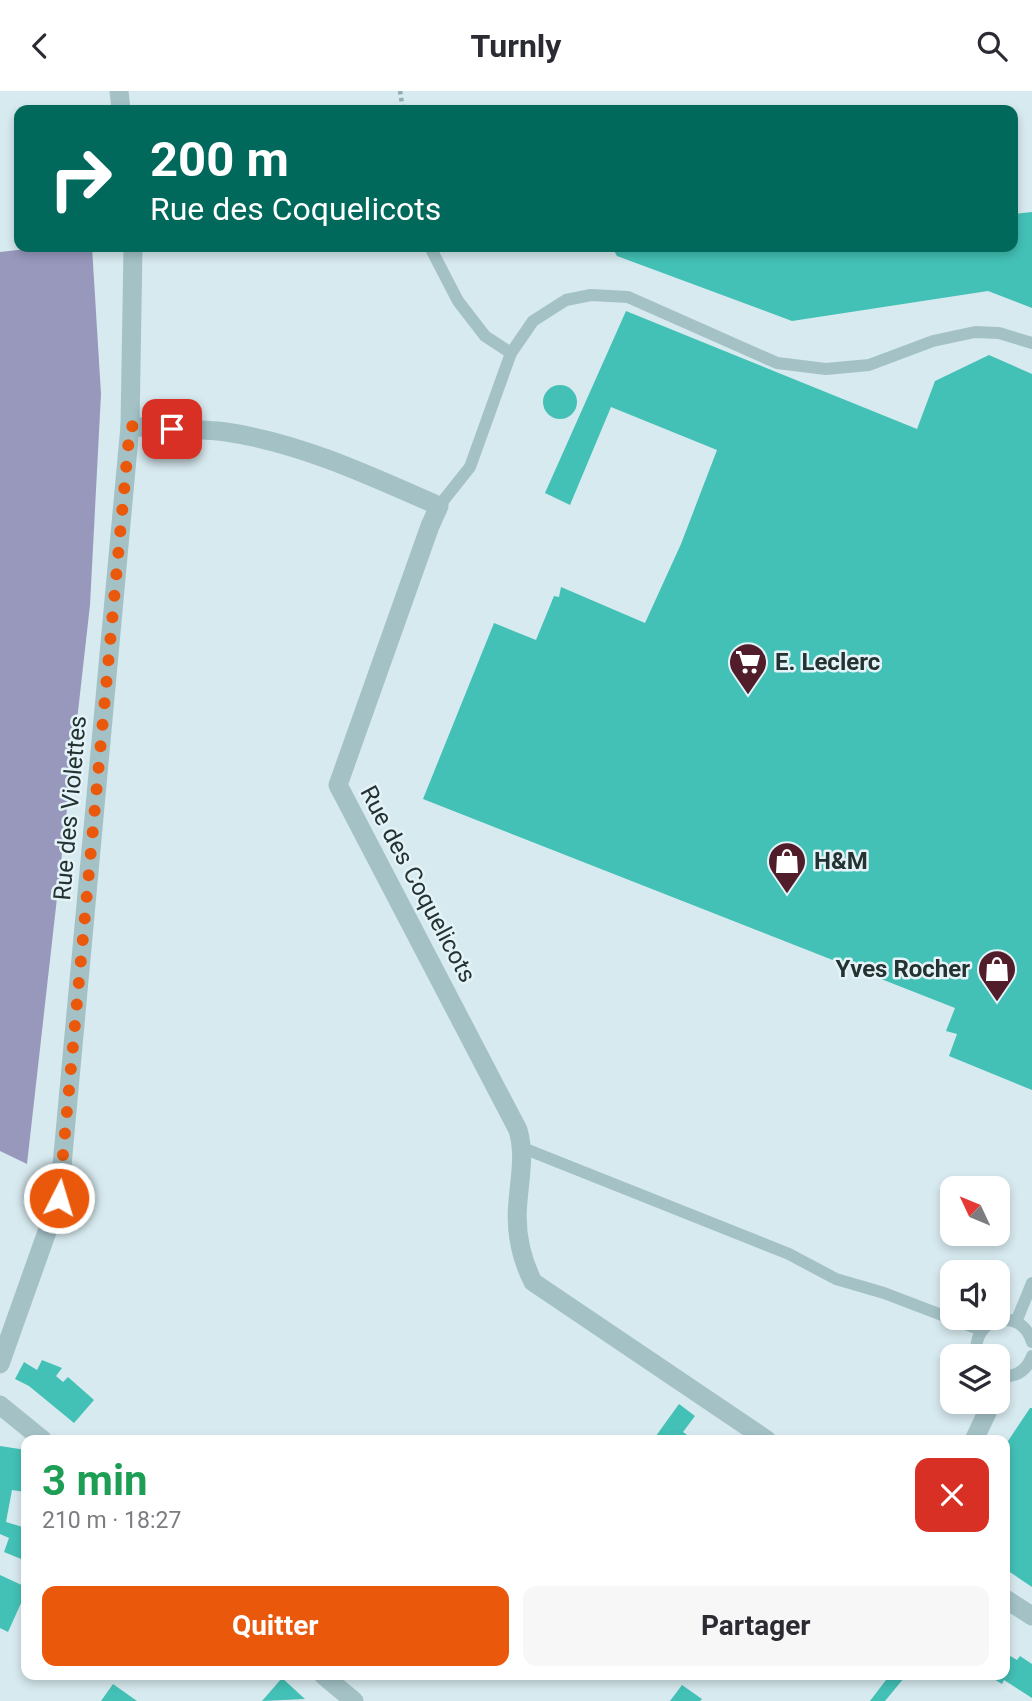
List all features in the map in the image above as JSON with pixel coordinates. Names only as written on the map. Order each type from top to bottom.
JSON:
[{"type":"street","name":"Rue des Violettes","points":[[0,1364],[59,1198],[130,426],[133,252]]},
{"type":"street","points":[[130,426],[226,432],[287,445],[384,481],[439,506]]},
{"type":"street","name":"Rue des Coquelicots","points":[[439,506],[338,785],[518,1130],[523,1148],[517,1206],[522,1259],[533,1282],[760,1435]]},
{"type":"street","points":[[0,1405],[37,1435]]},
{"type":"street","points":[[976,1435],[986,1414]]},
{"type":"street","points":[[1010,1602],[1032,1616]]},
{"type":"street","points":[[329,1680],[354,1701]]},
{"type":"lane","points":[[432,252],[458,301],[485,336],[511,353]]},
{"type":"lane","points":[[439,506],[470,467],[511,353],[533,321],[566,300],[591,295],[628,297],[777,363],[826,369],[869,365],[933,341],[975,332],[999,334],[1032,343]]},
{"type":"lane","points":[[523,1148],[789,1254],[836,1279],[884,1293],[940,1314]]},
{"type":"lane","points":[[1016,1322],[1032,1283]]},
{"type":"lane","points":[[1010,1321],[1016,1322],[1030,1335],[1032,1342]]},
{"type":"lane","points":[[977,1344],[981,1330]]},
{"type":"lane","points":[[1010,1375],[1024,1370],[1032,1356]]},
{"type":"shaded area","points":[[0,252],[92,252],[101,394],[90,605],[27,1164],[0,1151]]},
{"type":"building","points":[[1032,212],[1032,308],[988,291],[792,321],[617,256],[615,252],[1018,252],[1018,213]]},
{"type":"building","name":"E. Leclerc","points":[[626,311],[917,429],[935,381],[989,355],[1032,374],[1032,1090],[949,1056],[957,1034],[946,1031],[955,1008],[423,799],[494,623],[536,640],[554,596],[559,597],[561,587],[645,623],[681,544],[717,450],[611,407],[570,505],[545,493]]},
{"type":"building","points":[[560,385],[572,390],[577,402],[572,414],[560,419],[548,414],[543,402],[548,390]]},
{"type":"building","points":[[42,1360],[62,1368],[56,1376],[63,1382],[68,1377],[94,1400],[74,1423],[29,1386],[15,1379],[24,1362],[37,1370]]},
{"type":"building","points":[[679,1404],[695,1416],[683,1432],[687,1435],[657,1435]]},
{"type":"building","points":[[1032,1408],[1032,1587],[1010,1572],[1010,1438]]},
{"type":"building","points":[[0,1446],[21,1449],[21,1491],[12,1490],[6,1522],[21,1526],[21,1559],[4,1552],[9,1538],[0,1534]]},
{"type":"building","points":[[0,1575],[21,1585],[21,1603],[8,1632],[0,1628]]},
{"type":"building","points":[[1010,1656],[1017,1660],[1020,1656],[1032,1664],[1032,1698],[1004,1680],[1010,1680]]},
{"type":"building","points":[[280,1680],[284,1680],[305,1699],[262,1701]]},
{"type":"building","points":[[886,1680],[902,1680],[885,1701],[870,1701]]},
{"type":"building","points":[[113,1684],[137,1701],[101,1701]]},
{"type":"building","points":[[682,1685],[702,1699],[670,1701]]},
{"type":"place","name":"E. Leclerc","points":[[748,696]]},
{"type":"place","name":"H&M","points":[[787,895]]},
{"type":"place","name":"Yves Rocher","points":[[997,1003]]},
{"type":"route","points":[[59,1198],[130,426],[172,429]]}]
